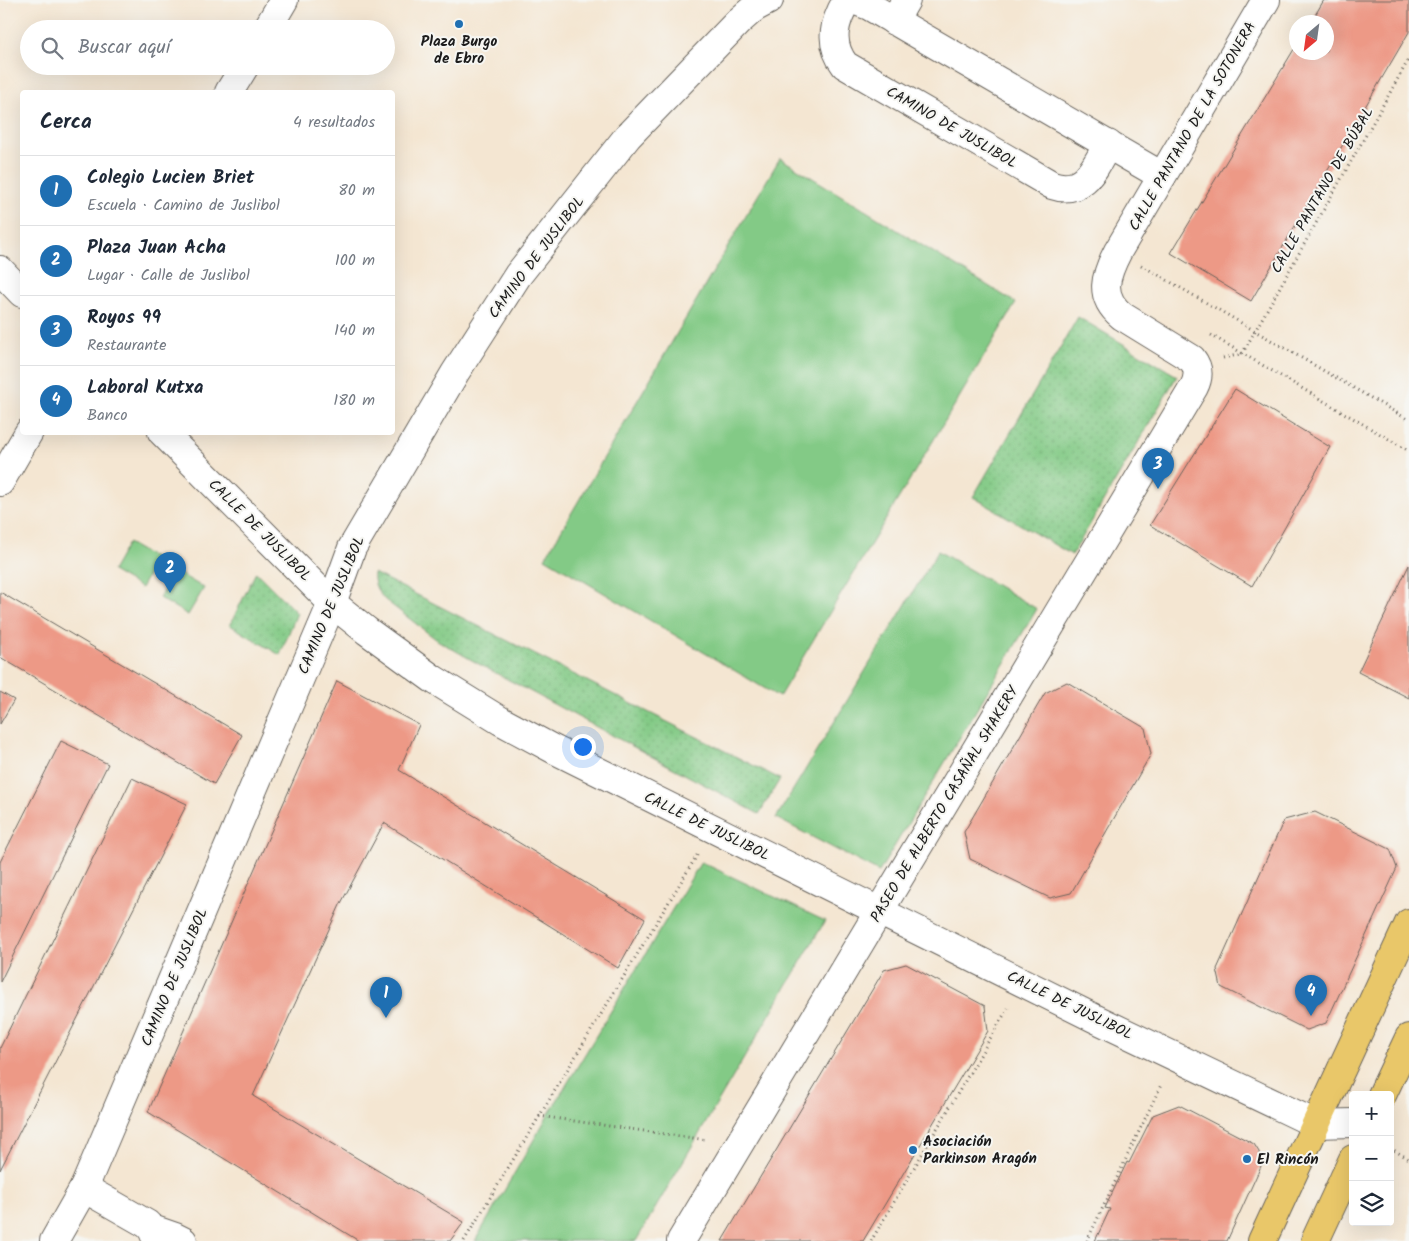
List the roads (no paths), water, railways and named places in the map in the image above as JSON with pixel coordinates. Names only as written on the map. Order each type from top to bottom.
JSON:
[{"type":"main road","points":[[1262,1241],[1409,923]]},
{"type":"main road","points":[[1384,1091],[1409,1038]]},
{"type":"main road","points":[[1315,1241],[1349,1168]]},
{"type":"street","points":[[272,20],[284,0]]},
{"type":"street","name":"CAMINO DE JUSLIBOL","points":[[54,1241],[84,1188],[332,604],[352,548],[455,373],[518,274],[628,136],[738,22],[754,8],[770,0]]},
{"type":"street","name":"CAMINO DE JUSLIBOL","points":[[848,0],[840,14],[834,33],[835,48],[845,65],[1052,185],[1067,188],[1084,182],[1108,144]]},
{"type":"street","points":[[853,0],[869,6],[900,10],[1108,144],[1162,176]]},
{"type":"street","name":"CALLE PANTANO DE LA SOTONERA","points":[[1196,364],[1187,355],[1122,316],[1114,309],[1108,298],[1106,275],[1266,0]]},
{"type":"street","points":[[230,90],[239,75]]},
{"type":"street","points":[[0,270],[20,291]]},
{"type":"street","name":"PASEO DE ALBERTO CASAÑAL SHAKERY","points":[[681,1241],[878,911],[1026,670],[1194,387],[1198,372],[1196,364]]},
{"type":"street","points":[[0,482],[27,435]]},
{"type":"street","name":"CALLE DE JUSLIBOL","points":[[165,435],[332,604],[433,679],[501,721],[555,750],[1094,1018],[1316,1124]]},
{"type":"street","points":[[1316,1124],[1349,1123]]},
{"type":"street","points":[[84,1188],[147,1224],[155,1235],[176,1237],[183,1241]]},
{"type":"place","name":"Plaza Burgo de Ebro","points":[[459,24]]},
{"type":"place","name":"Royos 99","points":[[1158,489]]},
{"type":"place","name":"Plaza Juan Acha","points":[[170,593]]},
{"type":"place","name":"Laboral Kutxa","points":[[1311,1016]]},
{"type":"place","name":"Colegio Lucien Briet","points":[[386,1018]]},
{"type":"place","name":"Asociación Parkinson Aragón","points":[[913,1150]]},
{"type":"place","name":"El Rincón","points":[[1247,1159]]}]
